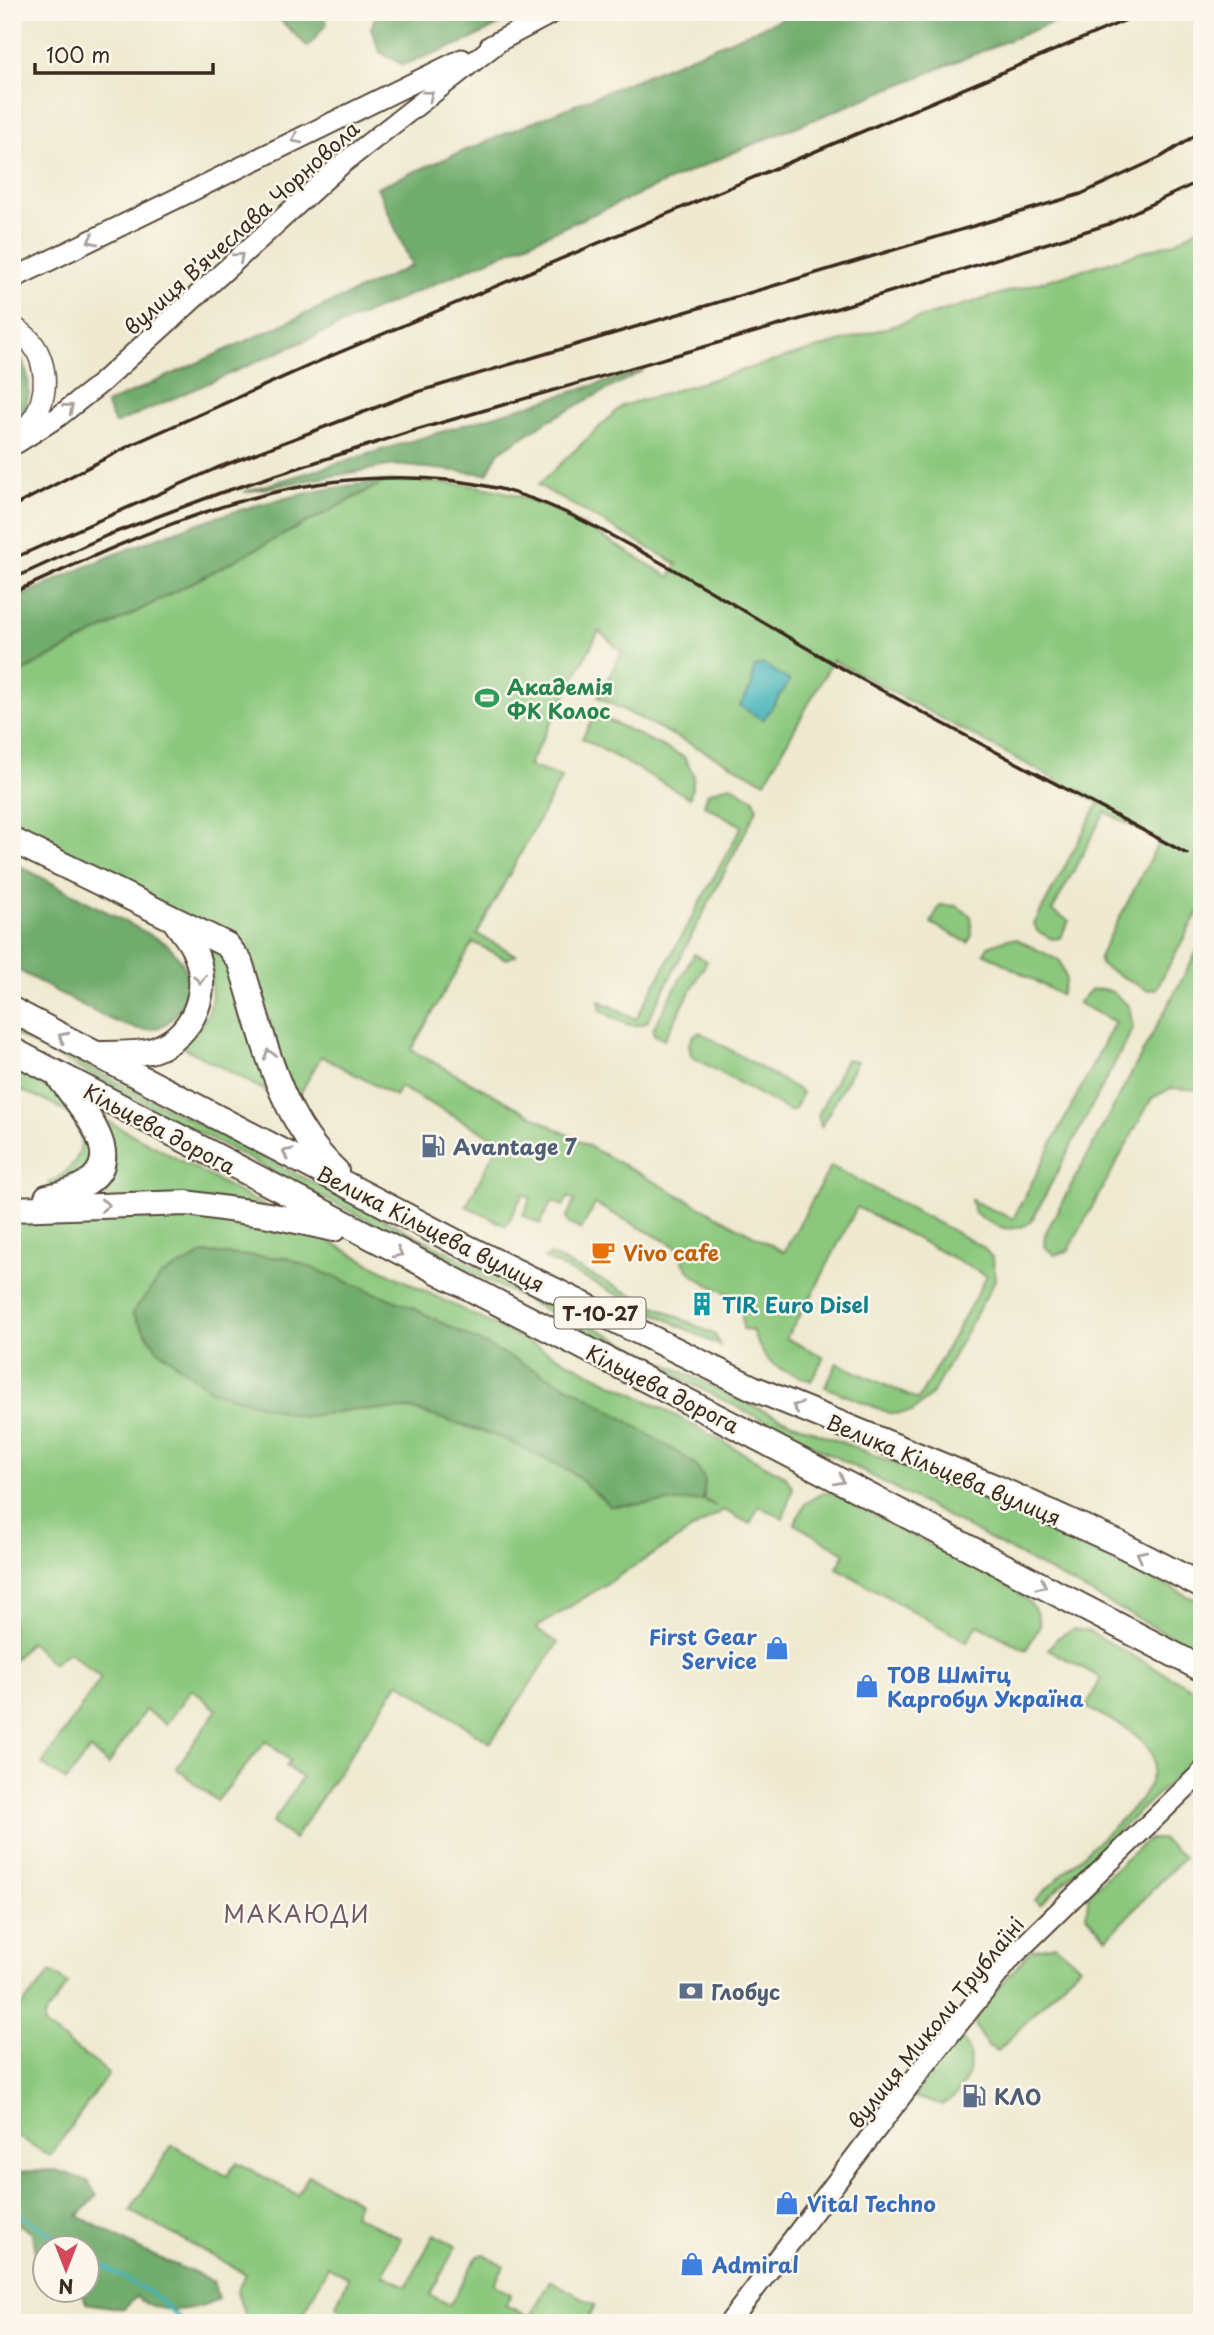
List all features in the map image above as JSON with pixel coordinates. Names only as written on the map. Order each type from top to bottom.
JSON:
[{"type":"highway","points":[[12,840],[227,945],[240,962],[292,1118],[318,1154],[357,1191]]},
{"type":"highway","points":[[97,1054],[150,1051],[172,1042],[188,1025],[200,1002],[200,971],[193,948],[172,918]]},
{"type":"highway","name":"Велика Кільцева вулиця","points":[[12,1010],[357,1191],[752,1388],[995,1487],[1118,1543],[1202,1586]]},
{"type":"highway","name":"Кільцева дорога","points":[[12,1050],[1193,1664]]},
{"type":"highway","points":[[12,1201],[74,1191],[88,1182],[103,1159],[103,1143],[96,1127],[55,1073]]},
{"type":"highway","points":[[12,1209],[187,1203],[269,1214],[365,1235]]},
{"type":"main road","name":"вулиця Вʼячеслава Чорновола","points":[[12,279],[357,108],[500,41],[554,12]]},
{"type":"main road","name":"вулиця Вʼячеслава Чорновола","points":[[12,445],[58,417],[100,383],[375,137],[500,41]]},
{"type":"main road","points":[[357,108],[371,110],[378,117],[380,125],[375,137]]},
{"type":"main road","points":[[12,327],[22,332],[39,353],[44,369],[44,384],[36,415],[12,445]]},
{"type":"main road","points":[[1193,1664],[1202,1680]]},
{"type":"main road","name":"вулиця Миколи Трублаїні","points":[[729,2323],[922,2069],[1012,1957],[1202,1772]]},
{"type":"green space","points":[[272,12],[319,12],[327,23],[308,47]]},
{"type":"green space","points":[[377,12],[522,12],[470,40],[403,65],[380,52],[371,28]]},
{"type":"green space","points":[[798,12],[1078,12],[744,148],[115,424],[106,404],[412,266],[377,187]]},
{"type":"green space","points":[[1202,226],[1202,905],[1156,989],[1147,990],[1102,966],[1099,957],[1160,840],[1105,812],[1052,911],[1069,921],[1060,938],[1052,939],[1037,931],[1034,924],[1099,803],[833,660],[765,782],[598,697],[622,652],[599,631],[528,766],[562,777],[477,934],[516,955],[506,959],[473,942],[411,1050],[784,1252],[831,1166],[983,1247],[993,1259],[995,1280],[932,1394],[912,1412],[892,1414],[825,1387],[837,1363],[918,1400],[987,1276],[857,1207],[811,1297],[786,1338],[824,1357],[811,1381],[780,1369],[762,1352],[752,1330],[743,1329],[741,1305],[737,1298],[692,1274],[681,1258],[679,1248],[595,1204],[581,1230],[568,1223],[566,1218],[575,1200],[568,1197],[563,1206],[552,1201],[540,1224],[523,1215],[531,1198],[523,1194],[506,1226],[466,1206],[500,1141],[400,1087],[395,1096],[321,1056],[300,1094],[291,1094],[254,971],[12,830],[12,677],[386,481],[448,483],[509,493],[571,519],[670,577],[677,564],[538,485],[622,406],[1176,242]]},
{"type":"green space","points":[[12,343],[24,363],[28,397],[20,418],[12,427]]},
{"type":"green space","points":[[644,370],[549,420],[498,453],[487,474],[394,465],[244,492]]},
{"type":"green space","points":[[386,481],[12,677],[12,601],[102,560],[194,524],[289,497]]},
{"type":"green space","points":[[596,714],[684,757],[694,775],[690,798],[582,738]]},
{"type":"green space","points":[[730,785],[754,799],[757,808],[753,817],[647,1022],[641,1025],[623,1023],[601,1010],[599,1000],[636,1019],[742,826],[704,805],[708,793]]},
{"type":"green space","points":[[12,862],[166,943],[182,962],[187,975],[187,990],[173,1018],[154,1029],[127,1026],[94,1012],[12,967]]},
{"type":"green space","points":[[940,905],[957,906],[971,916],[972,935],[968,943],[931,923]]},
{"type":"green space","points":[[1007,939],[1016,939],[1060,961],[1066,979],[1061,995],[984,953],[988,946]]},
{"type":"green space","points":[[198,942],[224,955],[277,1097],[179,1045],[203,1021],[212,999],[209,974]]},
{"type":"green space","points":[[1202,942],[1202,1090],[1171,1088],[1152,1098],[1068,1251],[1054,1255],[1044,1246],[1045,1234]]},
{"type":"green space","points":[[694,954],[707,961],[664,1040],[653,1034],[654,1027]]},
{"type":"green space","points":[[1103,989],[1112,992],[1129,1006],[1133,1028],[1031,1222],[1016,1228],[994,1225],[974,1212],[971,1200],[1013,1219],[1115,1022],[1078,1003],[1091,990]]},
{"type":"green space","points":[[12,1028],[666,1364],[766,1412],[1001,1506],[1202,1603],[1202,1653],[857,1468],[289,1180],[12,1033]]},
{"type":"green space","points":[[700,1032],[802,1092],[795,1109],[789,1111],[691,1056],[689,1044],[694,1035]]},
{"type":"green space","points":[[846,1059],[857,1061],[821,1127],[818,1115]]},
{"type":"green space","points":[[12,1069],[384,1271],[656,1405],[785,1476],[793,1488],[783,1518],[759,1506],[750,1524],[724,1510],[536,1628],[558,1643],[490,1743],[399,1682],[294,1839],[272,1823],[302,1778],[286,1766],[290,1761],[266,1741],[217,1801],[176,1768],[217,1710],[192,1689],[166,1724],[145,1710],[108,1765],[90,1749],[66,1781],[42,1764],[101,1678],[69,1652],[53,1664],[30,1642],[12,1662],[12,1579],[23,1568],[12,1558],[12,1215],[43,1214],[49,1182],[68,1170],[79,1152],[81,1142],[80,1132],[67,1113],[12,1087]],"holes":[[[205,1253],[287,1258],[704,1480],[704,1499],[716,1506],[703,1500],[610,1506],[572,1472],[503,1438],[411,1409],[356,1409],[301,1417]]]},
{"type":"green space","points":[[205,1253],[287,1258],[411,1307],[589,1397],[694,1463],[705,1480],[703,1500],[610,1506],[572,1472],[503,1438],[411,1409],[351,1410],[301,1417],[212,1391],[157,1349],[132,1313],[162,1275]]},
{"type":"green space","points":[[550,1255],[715,1335],[720,1346],[544,1258]]},
{"type":"green space","points":[[822,1493],[832,1493],[1002,1582],[1021,1595],[1036,1611],[1040,1626],[1026,1650],[978,1625],[967,1642],[837,1568],[845,1553],[794,1524],[806,1503]]},
{"type":"green space","points":[[1073,1629],[1088,1631],[1202,1694],[1202,1752],[1040,1905],[1035,1900],[1135,1806],[1148,1786],[1154,1769],[1152,1756],[1145,1744],[1119,1724],[1086,1707],[1101,1678],[1048,1649],[1057,1638]]},
{"type":"green space","points":[[1148,1839],[1161,1839],[1184,1857],[1107,1938],[1086,1916],[1089,1893]]},
{"type":"green space","points":[[1055,1945],[1080,1966],[998,2051],[987,2046],[975,2025],[978,2012],[1031,1950]]},
{"type":"green space","points":[[51,1972],[68,1984],[44,2017],[44,2025],[109,2073],[50,2156],[12,2133],[12,2017]]},
{"type":"green space","points":[[958,2032],[968,2050],[970,2060],[967,2076],[960,2090],[942,2105],[913,2097]]},
{"type":"green space","points":[[172,2145],[227,2176],[237,2162],[297,2195],[309,2175],[359,2202],[353,2215],[401,2238],[383,2275],[407,2286],[434,2234],[456,2246],[430,2295],[450,2305],[477,2256],[483,2254],[504,2266],[494,2284],[511,2294],[505,2305],[530,2317],[550,2280],[595,2305],[586,2323],[357,2323],[358,2319],[336,2306],[348,2278],[328,2266],[299,2323],[247,2323],[237,2291],[246,2274],[130,2211]]},
{"type":"green space","points":[[12,2169],[15,2172],[56,2170],[88,2181],[97,2196],[78,2216],[143,2251],[213,2281],[218,2299],[197,2307],[176,2310],[155,2307],[136,2297],[124,2309],[92,2304],[102,2304],[102,2234],[32,2234],[12,2220]]},
{"type":"water","points":[[763,664],[790,681],[763,720],[740,706],[752,685],[754,667]]},
{"type":"waterway","points":[[12,2209],[50,2234]]},
{"type":"waterway","points":[[102,2265],[152,2294],[185,2323]]},
{"type":"railway","points":[[12,507],[133,444],[331,356],[1145,12]]},
{"type":"railway","points":[[12,559],[217,468],[414,393],[1081,194],[1161,157],[1202,131]]},
{"type":"railway","points":[[12,579],[108,535],[220,493],[409,432],[825,312],[1109,224],[1202,180]]},
{"type":"railway","points":[[12,593],[101,553],[194,516],[289,489],[338,481],[401,478],[456,481],[496,488],[547,504],[611,535],[845,670],[1187,854]]},
{"type":"place","name":"Академія ФК Колос","points":[[487,698]]},
{"type":"place","name":"Avantage 7","points":[[433,1146]]},
{"type":"place","name":"Vivo cafe","points":[[603,1252]]},
{"type":"place","name":"TIR Euro Disel","points":[[702,1304]]},
{"type":"place","name":"First Gear Service","points":[[777,1648]]},
{"type":"place","name":"ТОВ Шмітц Каргобул Україна","points":[[867,1686]]},
{"type":"place","name":"Глобус","points":[[691,1991]]},
{"type":"place","name":"КЛО","points":[[974,2096]]},
{"type":"place","name":"Vital Techno","points":[[787,2203]]},
{"type":"place","name":"Admiral","points":[[692,2264]]},
{"type":"district","name":"МАКАЮДИ","points":[[297,1913]]}]
